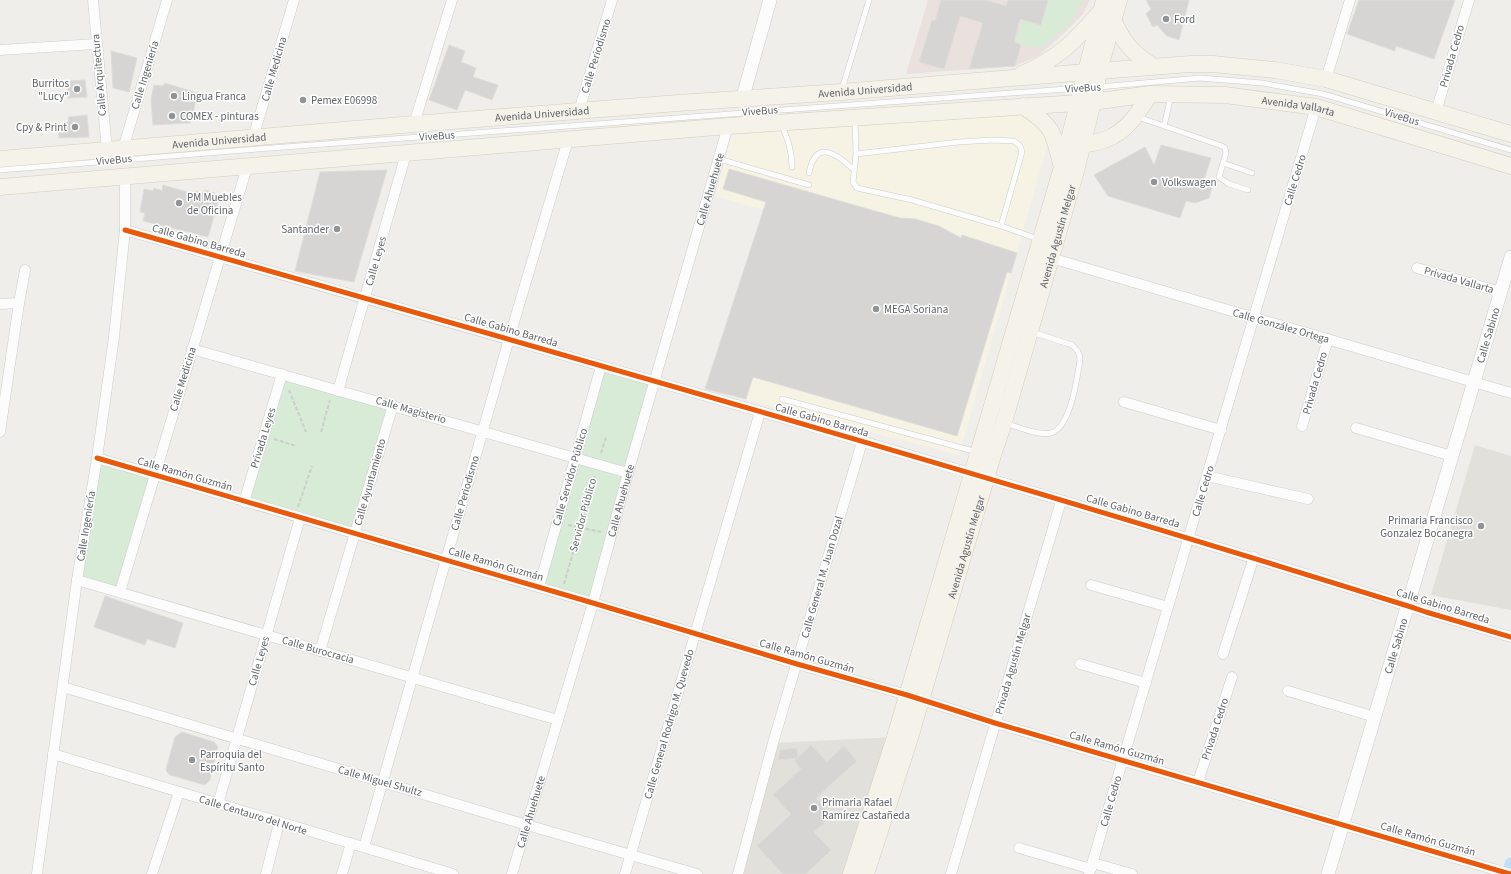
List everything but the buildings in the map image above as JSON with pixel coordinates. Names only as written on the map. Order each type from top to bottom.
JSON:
[{"type":"main road","points":[[1011,78],[1047,61],[1070,46],[1119,0]]},
{"type":"main road","points":[[1107,10],[1124,42],[1131,50],[1153,66]]},
{"type":"main road","points":[[0,187],[728,126],[780,124],[1023,106],[1087,95],[1107,10]]},
{"type":"main road","points":[[1092,71],[1153,66],[1213,64],[1275,70],[1326,79],[1511,134]]},
{"type":"main road","name":"Avenida Universidad","points":[[0,159],[414,124],[678,103],[742,100],[1092,71]]},
{"type":"main road","points":[[1082,145],[1102,141],[1113,136],[1135,116],[1150,94]]},
{"type":"main road","name":"Avenida Vallarta","points":[[1087,95],[1225,95],[1316,107],[1511,166]]},
{"type":"main road","name":"Avenida Agustín Melgar","points":[[866,874],[909,741],[914,697],[971,473],[978,452],[996,421],[1029,331],[1050,258],[1082,145],[1087,95]]},
{"type":"main road","name":"Avenida Agustín Melgar","points":[[851,874],[914,697],[987,478],[996,421],[1040,240],[1062,167],[1087,95]]},
{"type":"main road","points":[[1023,106],[1042,119],[1050,128],[1055,139],[1062,167]]},
{"type":"street","name":"Calle Arquitectura","points":[[93,0],[106,150]]},
{"type":"street","name":"Calle Ingeniería","points":[[123,149],[167,0]]},
{"type":"street","name":"Calle Medicina","points":[[252,138],[294,0]]},
{"type":"street","points":[[414,124],[452,0]]},
{"type":"street","name":"Calle Periodismo","points":[[579,111],[612,0]]},
{"type":"street","points":[[742,100],[770,0]]},
{"type":"street","points":[[1326,79],[1350,0]]},
{"type":"street","name":"Privada Cedro","points":[[1436,112],[1469,0]]},
{"type":"street","points":[[0,50],[96,44]]},
{"type":"street","name":"Calle Cedro","points":[[1091,868],[1316,107]]},
{"type":"street","name":"Calle Ahuehuete","points":[[512,874],[593,603],[628,473],[728,126]]},
{"type":"street","name":"Calle Periodismo","points":[[364,847],[509,339],[568,140]]},
{"type":"street","name":"Calle Leyes","points":[[336,390],[365,299],[406,154]]},
{"type":"street","name":"Calle Medicina","points":[[120,592],[247,166]]},
{"type":"street","name":"Calle Ingeniería","points":[[37,874],[114,337],[125,230],[125,177]]},
{"type":"street","name":"Calle Gabino Barreda","points":[[125,230],[509,339],[971,473],[1061,501],[1254,557],[1426,612],[1511,636]]},
{"type":"street","name":"Calle Sabino","points":[[1328,874],[1511,257]]},
{"type":"street","name":"Calle González Ortega","points":[[1050,258],[1511,393]]},
{"type":"street","name":"Privada Vallarta","points":[[1417,268],[1501,292]]},
{"type":"street","points":[[0,432],[25,270]]},
{"type":"street","points":[[0,304],[19,303]]},
{"type":"street","name":"Privada Cedro","points":[[1302,426],[1328,339]]},
{"type":"street","name":"Calle Magisterio","points":[[192,349],[628,473]]},
{"type":"street","name":"Calle Servidor Público","points":[[539,587],[601,366]]},
{"type":"street","name":"Privada Leyes","points":[[244,502],[282,374]]},
{"type":"street","points":[[1124,402],[1221,430]]},
{"type":"street","name":"Calle Ayuntamiento","points":[[320,651],[393,405]]},
{"type":"street","name":"Calle General Rodrigo M. Quevedo","points":[[625,874],[760,412]]},
{"type":"street","points":[[1356,428],[1452,456]]},
{"type":"street","name":"Calle General M. Juan Dozal","points":[[738,874],[797,664],[862,442]]},
{"type":"street","name":"Calle Ramón Guzmán","points":[[97,458],[914,697],[995,723],[1510,874]]},
{"type":"street","points":[[1207,476],[1308,499]]},
{"type":"street","name":"Privada Agustín Melgar","points":[[950,874],[1061,501]]},
{"type":"street","name":"Calle Leyes","points":[[218,804],[266,635],[297,517]]},
{"type":"street","points":[[1223,654],[1254,557]]},
{"type":"street","name":"Calle Burocracia","points":[[78,580],[558,720]]},
{"type":"street","points":[[1091,585],[1168,607]]},
{"type":"street","points":[[1080,664],[1146,683]]},
{"type":"street","name":"Privada Cedro","points":[[1198,782],[1232,677]]},
{"type":"street","name":"Calle Miguel Shultz","points":[[63,687],[697,874]]},
{"type":"street","points":[[1288,691],[1375,717]]},
{"type":"street","name":"Calle Centauro del Norte","points":[[53,754],[279,823],[364,847],[420,870],[453,874]]},
{"type":"street","points":[[152,874],[179,792]]},
{"type":"street","points":[[266,874],[279,823]]},
{"type":"street","points":[[342,874],[351,843]]},
{"type":"street","points":[[1019,848],[1091,868],[1132,874]]},
{"type":"lane","points":[[841,92],[869,0]]},
{"type":"lane","name":"ViveBus","points":[[0,170],[213,152],[1087,95],[1200,78],[1262,83],[1323,94],[1511,150]]},
{"type":"lane","points":[[1164,126],[1171,94]]},
{"type":"lane","points":[[1135,116],[1224,147],[1226,153],[1220,177],[1229,184],[1248,190]]},
{"type":"lane","points":[[855,118],[856,154],[853,182],[857,188],[912,200],[1001,226],[1040,240]]},
{"type":"lane","points":[[780,124],[789,143],[792,167]]},
{"type":"lane","points":[[856,154],[992,140],[1011,140],[1017,142],[1022,152],[1001,226]]},
{"type":"lane","points":[[809,173],[816,156],[822,152],[827,152],[838,156],[854,170]]},
{"type":"lane","points":[[719,159],[810,185]]},
{"type":"lane","points":[[1223,163],[1252,173]]},
{"type":"lane","points":[[996,421],[1042,433],[1050,433],[1056,431],[1065,420],[1075,388],[1080,356],[1077,349],[1072,345],[1029,331]]},
{"type":"lane","points":[[782,399],[978,452]]},
{"type":"path","points":[[282,374],[306,432]]},
{"type":"path","points":[[321,432],[336,390]]},
{"type":"path","points":[[264,435],[296,446]]},
{"type":"path","points":[[297,517],[312,466]]},
{"type":"path","points":[[558,522],[612,535]]},
{"type":"shaded area","points":[[928,0],[1090,0],[1083,14],[1060,37],[1038,56],[1015,66],[906,74]]},
{"type":"shaded area","points":[[1017,115],[1028,118],[1040,130],[1046,141],[1046,150],[959,455],[705,389],[764,210],[715,196],[732,135]]},
{"type":"shaded area","name":"Primaria Francisco Gonzalez Bocanegra","points":[[1475,445],[1511,456],[1511,610],[1431,595]]},
{"type":"shaded area","name":"Primaria Rafael Ramírez Castañeda","points":[[895,737],[851,874],[738,874],[773,743]]},
{"type":"green space","points":[[1048,0],[1082,0],[1077,13],[1069,24],[1042,46],[1027,46],[988,26],[1018,35],[1023,20],[1041,25]]},
{"type":"green space","points":[[601,366],[655,381],[593,603],[539,587]]},
{"type":"green space","points":[[282,374],[393,405],[355,534],[244,502]]},
{"type":"green space","points":[[97,458],[155,475],[120,592],[78,580]]},
{"type":"waterway","points":[[1509,874],[1511,864]]},
{"type":"cycle path","points":[[125,230],[1089,508],[1511,637]]},
{"type":"cycle path","points":[[97,458],[907,695],[995,723],[1510,874]]},
{"type":"place","name":"Ford","points":[[1166,19]]},
{"type":"place","name":"Burritos \"Lucy\"","points":[[77,89]]},
{"type":"place","name":"Lingua Franca","points":[[174,96]]},
{"type":"place","name":"Pemex E06998","points":[[303,100]]},
{"type":"place","name":"COMEX - pinturas","points":[[172,116]]},
{"type":"place","name":"Cpy & Print","points":[[75,127]]},
{"type":"place","name":"Volkswagen","points":[[1154,182]]},
{"type":"place","name":"PM Muebles de Oficina","points":[[179,203]]},
{"type":"place","name":"Santander","points":[[337,229]]},
{"type":"place","name":"MEGA Soriana","points":[[876,309]]},
{"type":"place","name":"Primaria Francisco Gonzalez Bocanegra","points":[[1481,526]]},
{"type":"place","name":"Parroquia del Espíritu Santo","points":[[192,760]]},
{"type":"place","name":"Primaria Rafael Ramírez Castañeda","points":[[814,808]]}]
